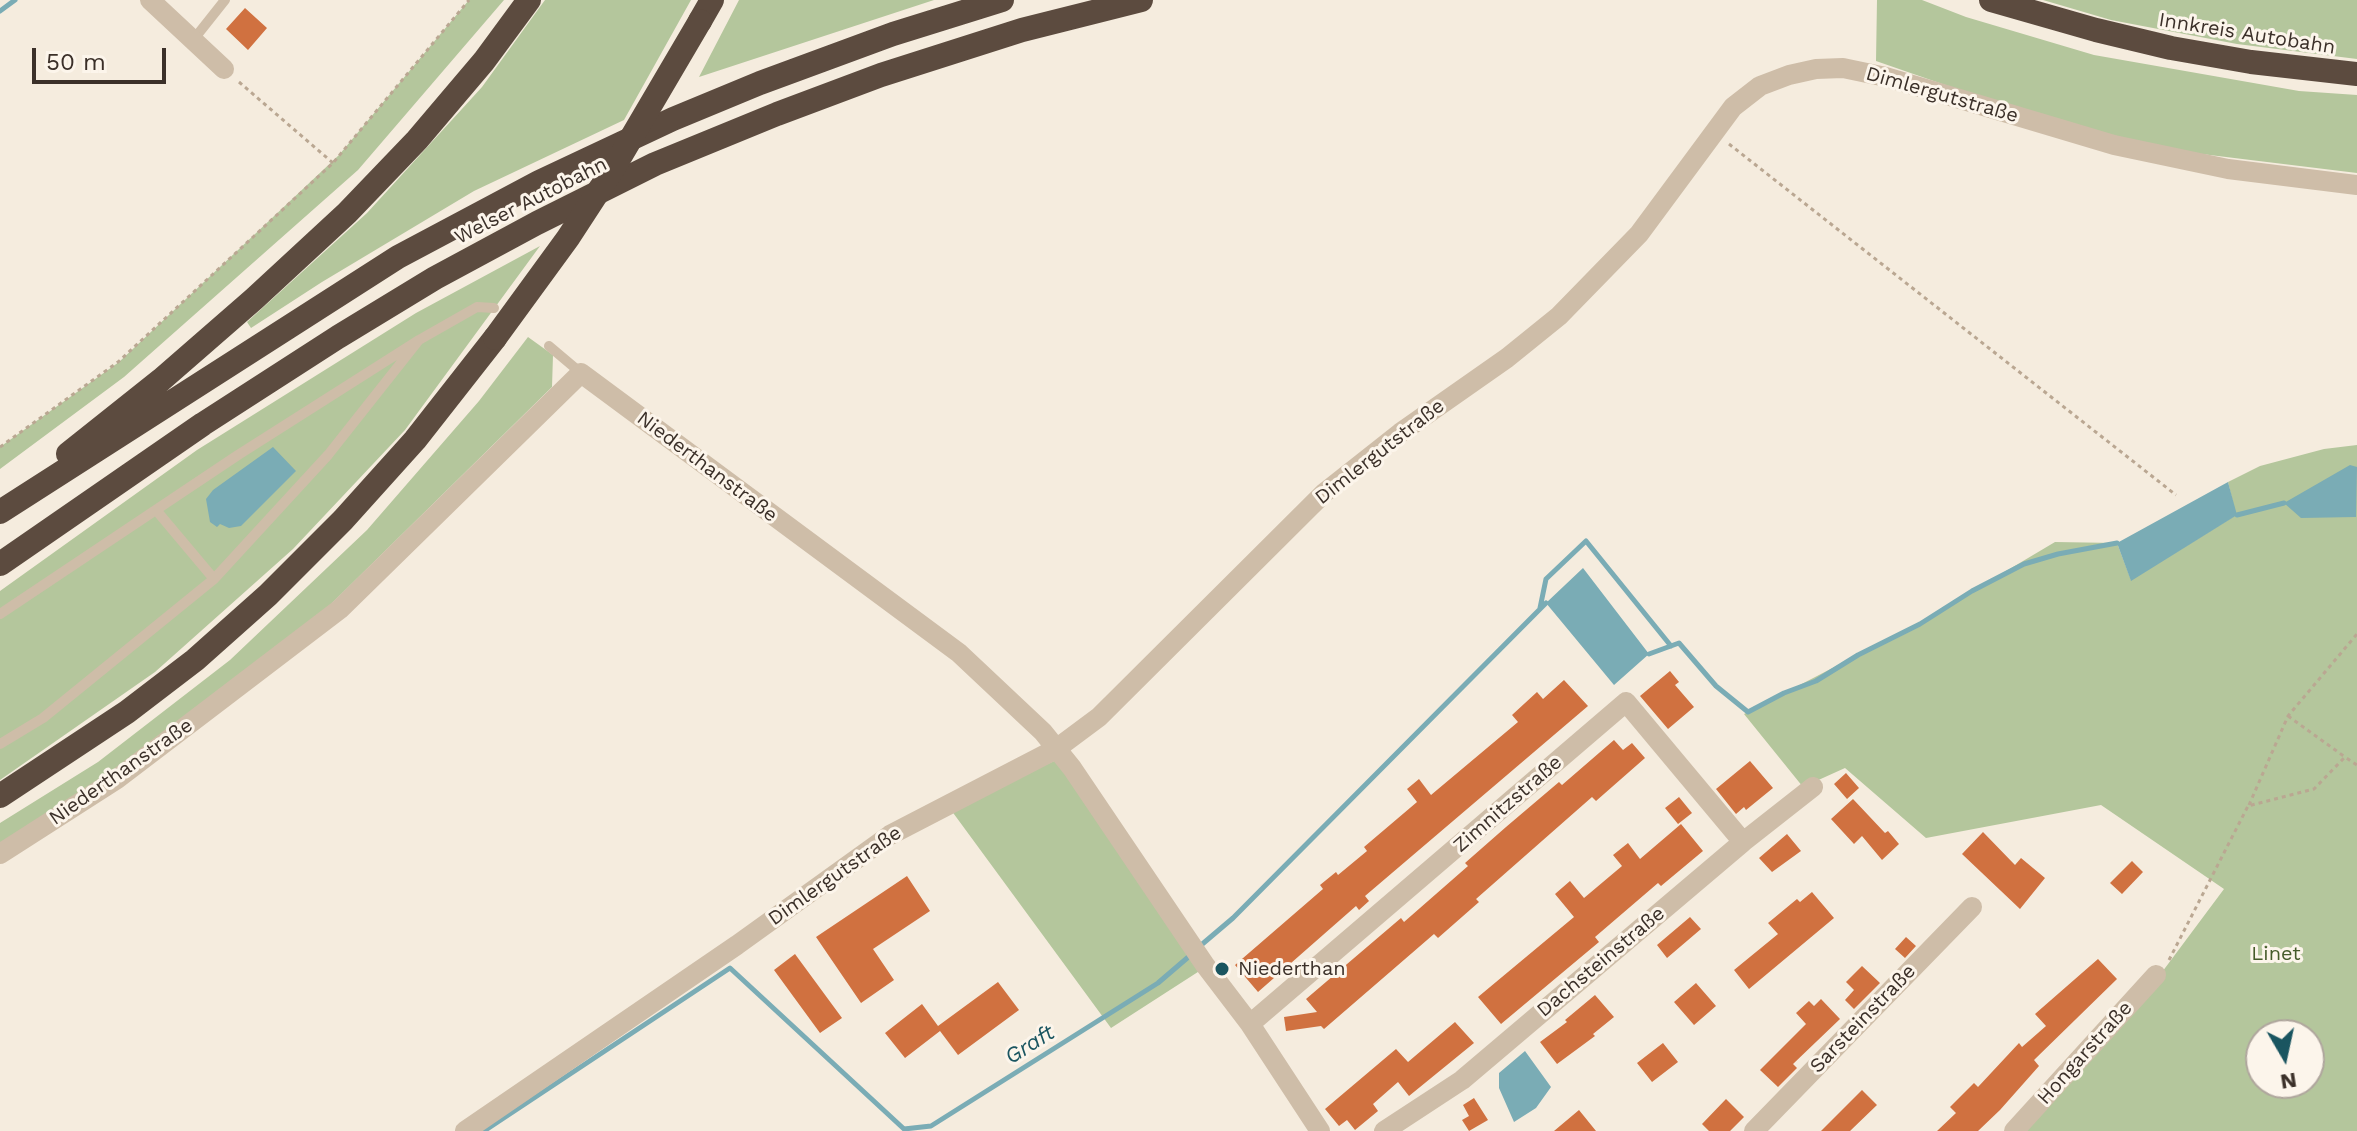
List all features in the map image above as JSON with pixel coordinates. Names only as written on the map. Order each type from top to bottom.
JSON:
[{"type":"highway","points":[[0,511],[161,380],[347,213],[484,61],[529,0]]},
{"type":"highway","name":"Welser Autobahn","points":[[0,511],[398,257],[539,182],[673,119],[760,83],[893,34],[1002,0]]},
{"type":"highway","name":"Welser Autobahn","points":[[0,564],[203,424],[338,337],[435,278],[655,164],[881,75],[1022,30],[1141,0]]},
{"type":"highway","name":"Innkreis Autobahn","points":[[1991,0],[2171,48],[2251,62],[2357,74]]},
{"type":"highway","points":[[0,796],[127,712],[195,660],[268,595],[343,520],[415,440],[568,238],[613,169],[706,11]]},
{"type":"street","points":[[150,0],[224,69]]},
{"type":"street","name":"Dimlergutstraße","points":[[465,1131],[737,945],[890,835],[1056,749],[1099,717],[1324,493],[1559,316],[1639,234],[1733,107],[1760,86],[1816,69],[1843,68],[1886,77],[2114,145],[2228,169],[2357,185]]},
{"type":"street","name":"Niederthanstraße","points":[[0,854],[117,779],[340,609],[581,373],[959,653],[1043,732],[1072,768],[1205,965],[1250,1024],[1320,1131]]},
{"type":"street","name":"Zimnitzstraße","points":[[1250,1024],[1626,702],[1743,842]]},
{"type":"street","name":"Dachsteinstraße","points":[[1384,1131],[1462,1080],[1743,842],[1813,787]]},
{"type":"street","name":"Sarsteinstraße","points":[[1754,1131],[1972,907]]},
{"type":"street","name":"Hongarstraße","points":[[2014,1131],[2156,975]]},
{"type":"lane","points":[[194,39],[225,0]]},
{"type":"lane","points":[[0,614],[419,340],[477,307],[494,308]]},
{"type":"lane","points":[[0,744],[43,718],[214,579],[328,455],[419,340]]},
{"type":"lane","points":[[549,346],[581,373]]},
{"type":"lane","points":[[156,510],[214,579]]},
{"type":"path","points":[[0,447],[118,362],[333,163],[469,0]]},
{"type":"path","points":[[224,69],[333,163]]},
{"type":"path","points":[[1714,132],[2176,495]]},
{"type":"path","points":[[2156,975],[2169,961],[2248,806],[2288,716],[2357,634]]},
{"type":"path","points":[[2288,716],[2357,765]]},
{"type":"path","points":[[2248,806],[2314,789],[2345,757]]},
{"type":"green space","points":[[469,0],[504,0],[358,170],[124,377],[0,469],[0,447],[119,362],[339,155]]},
{"type":"green space","points":[[545,0],[691,0],[624,120],[474,191],[251,328],[247,322],[367,213],[482,87]]},
{"type":"green space","points":[[739,0],[934,0],[699,77]]},
{"type":"green space","points":[[1877,0],[1922,0],[1966,17],[2094,55],[2299,91],[2357,95],[2357,173],[2177,151],[2052,122],[1876,61]]},
{"type":"green space","points":[[2043,0],[2357,0],[2357,59],[2237,44],[2111,20]]},
{"type":"green space","points":[[540,246],[405,430],[293,549],[155,672],[0,780],[0,591],[197,450],[416,313]]},
{"type":"green space","points":[[528,337],[553,355],[552,387],[327,608],[76,800],[0,847],[0,823],[98,762],[230,660],[367,530],[479,401]]},
{"type":"green space","name":"Linet","points":[[2357,445],[2357,1131],[2016,1131],[2136,1007],[2224,889],[2101,805],[1926,838],[1845,768],[1803,787],[1744,714],[1917,624],[2055,542],[2117,543],[2131,580],[2236,515],[2228,482],[2260,466],[2324,449]]},
{"type":"green space","points":[[1056,760],[1201,970],[1111,1028],[951,810]]},
{"type":"water","points":[[273,447],[296,471],[241,526],[229,528],[220,524],[217,527],[210,522],[206,499],[213,490]]},
{"type":"water","points":[[2350,465],[2357,467],[2356,517],[2301,518],[2284,503]]},
{"type":"water","points":[[2228,482],[2237,515],[2131,581],[2117,543]]},
{"type":"water","points":[[1583,568],[1649,654],[1614,685],[1546,603]]},
{"type":"water","points":[[1525,1051],[1551,1087],[1536,1108],[1514,1122],[1499,1088],[1499,1073]]},
{"type":"building","points":[[245,8],[267,28],[248,50],[226,29]]},
{"type":"building","points":[[1670,671],[1679,682],[1675,685],[1694,707],[1668,729],[1640,696]]},
{"type":"building","points":[[1564,680],[1588,706],[1365,896],[1369,901],[1359,910],[1356,906],[1258,992],[1235,965],[1323,889],[1320,885],[1336,872],[1338,875],[1367,851],[1364,847],[1417,802],[1407,789],[1419,779],[1431,795],[1518,722],[1512,715],[1537,692],[1543,699]]},
{"type":"building","points":[[1614,740],[1623,750],[1632,743],[1645,758],[1596,801],[1592,797],[1476,899],[1479,902],[1438,938],[1434,934],[1324,1029],[1321,1026],[1286,1031],[1284,1017],[1317,1012],[1306,999],[1401,918],[1404,922],[1468,866],[1465,863],[1506,827],[1559,782],[1562,785]]},
{"type":"building","points":[[1750,761],[1773,788],[1746,810],[1744,807],[1736,814],[1716,789]]},
{"type":"building","points":[[1846,773],[1859,788],[1847,799],[1834,784]]},
{"type":"building","points":[[1679,797],[1692,813],[1678,824],[1665,808]]},
{"type":"building","points":[[1853,799],[1899,844],[1882,860],[1862,836],[1854,844],[1831,819]]},
{"type":"building","points":[[1681,824],[1703,851],[1661,886],[1658,883],[1595,937],[1599,942],[1501,1024],[1478,997],[1574,917],[1555,894],[1570,881],[1584,898],[1622,866],[1613,855],[1628,843],[1640,859]]},
{"type":"building","points":[[1983,832],[2015,865],[2021,858],[2045,878],[2020,909],[1962,854]]},
{"type":"building","points":[[1787,834],[1801,851],[1772,872],[1759,858]]},
{"type":"building","points":[[2132,861],[2143,872],[2122,894],[2110,883]]},
{"type":"building","points":[[907,876],[930,911],[873,949],[894,980],[861,1003],[816,937]]},
{"type":"building","points":[[1812,892],[1834,918],[1749,989],[1734,970],[1778,934],[1768,923],[1797,899],[1800,902]]},
{"type":"building","points":[[1690,917],[1701,929],[1667,958],[1657,945]]},
{"type":"building","points":[[1906,937],[1916,946],[1905,958],[1895,949]]},
{"type":"building","points":[[795,954],[842,1018],[820,1033],[774,970]]},
{"type":"building","points":[[2098,959],[2117,979],[2034,1060],[2039,1066],[2000,1110],[1978,1131],[1937,1131],[1956,1113],[1950,1107],[1974,1083],[1978,1087],[2019,1043],[2022,1047],[2046,1026],[2035,1014]]},
{"type":"building","points":[[1862,966],[1880,983],[1854,1009],[1845,1000],[1854,990],[1846,982]]},
{"type":"building","points":[[998,982],[1019,1010],[958,1055],[940,1031],[905,1058],[885,1033],[922,1004],[938,1026]]},
{"type":"building","points":[[1696,983],[1716,1006],[1694,1025],[1674,1002]]},
{"type":"building","points":[[1595,995],[1614,1017],[1593,1034],[1595,1036],[1557,1064],[1540,1042]]},
{"type":"building","points":[[1821,999],[1840,1019],[1793,1064],[1797,1068],[1778,1087],[1760,1070],[1806,1024],[1796,1013],[1809,1001],[1814,1006]]},
{"type":"building","points":[[1455,1022],[1474,1043],[1409,1096],[1398,1082],[1373,1104],[1378,1111],[1355,1130],[1347,1120],[1339,1126],[1325,1109],[1396,1049],[1408,1062]]},
{"type":"building","points":[[1663,1043],[1678,1062],[1652,1082],[1637,1063]]},
{"type":"building","points":[[1862,1090],[1877,1105],[1850,1131],[1821,1131]]},
{"type":"building","points":[[1474,1098],[1488,1120],[1469,1131],[1462,1120],[1469,1116],[1463,1105]]},
{"type":"building","points":[[1726,1099],[1744,1117],[1730,1131],[1709,1131],[1702,1124]]},
{"type":"building","points":[[1579,1110],[1596,1131],[1554,1131]]},
{"type":"waterway","points":[[0,11],[15,0]]},
{"type":"waterway","points":[[2237,515],[2284,503]]},
{"type":"waterway","points":[[1540,608],[1546,579],[1586,541],[1671,646]]},
{"type":"waterway","points":[[1649,654],[1679,643],[1716,686],[1748,712],[1816,681],[2024,564],[2117,543]]},
{"type":"waterway","name":"Graft","points":[[1200,946],[1233,918],[1546,603]]},
{"type":"waterway","name":"Graft","points":[[484,1131],[730,968],[904,1129],[931,1126],[1158,983],[1193,953]]},
{"type":"place","name":"Niederthan","points":[[1222,969]]}]
